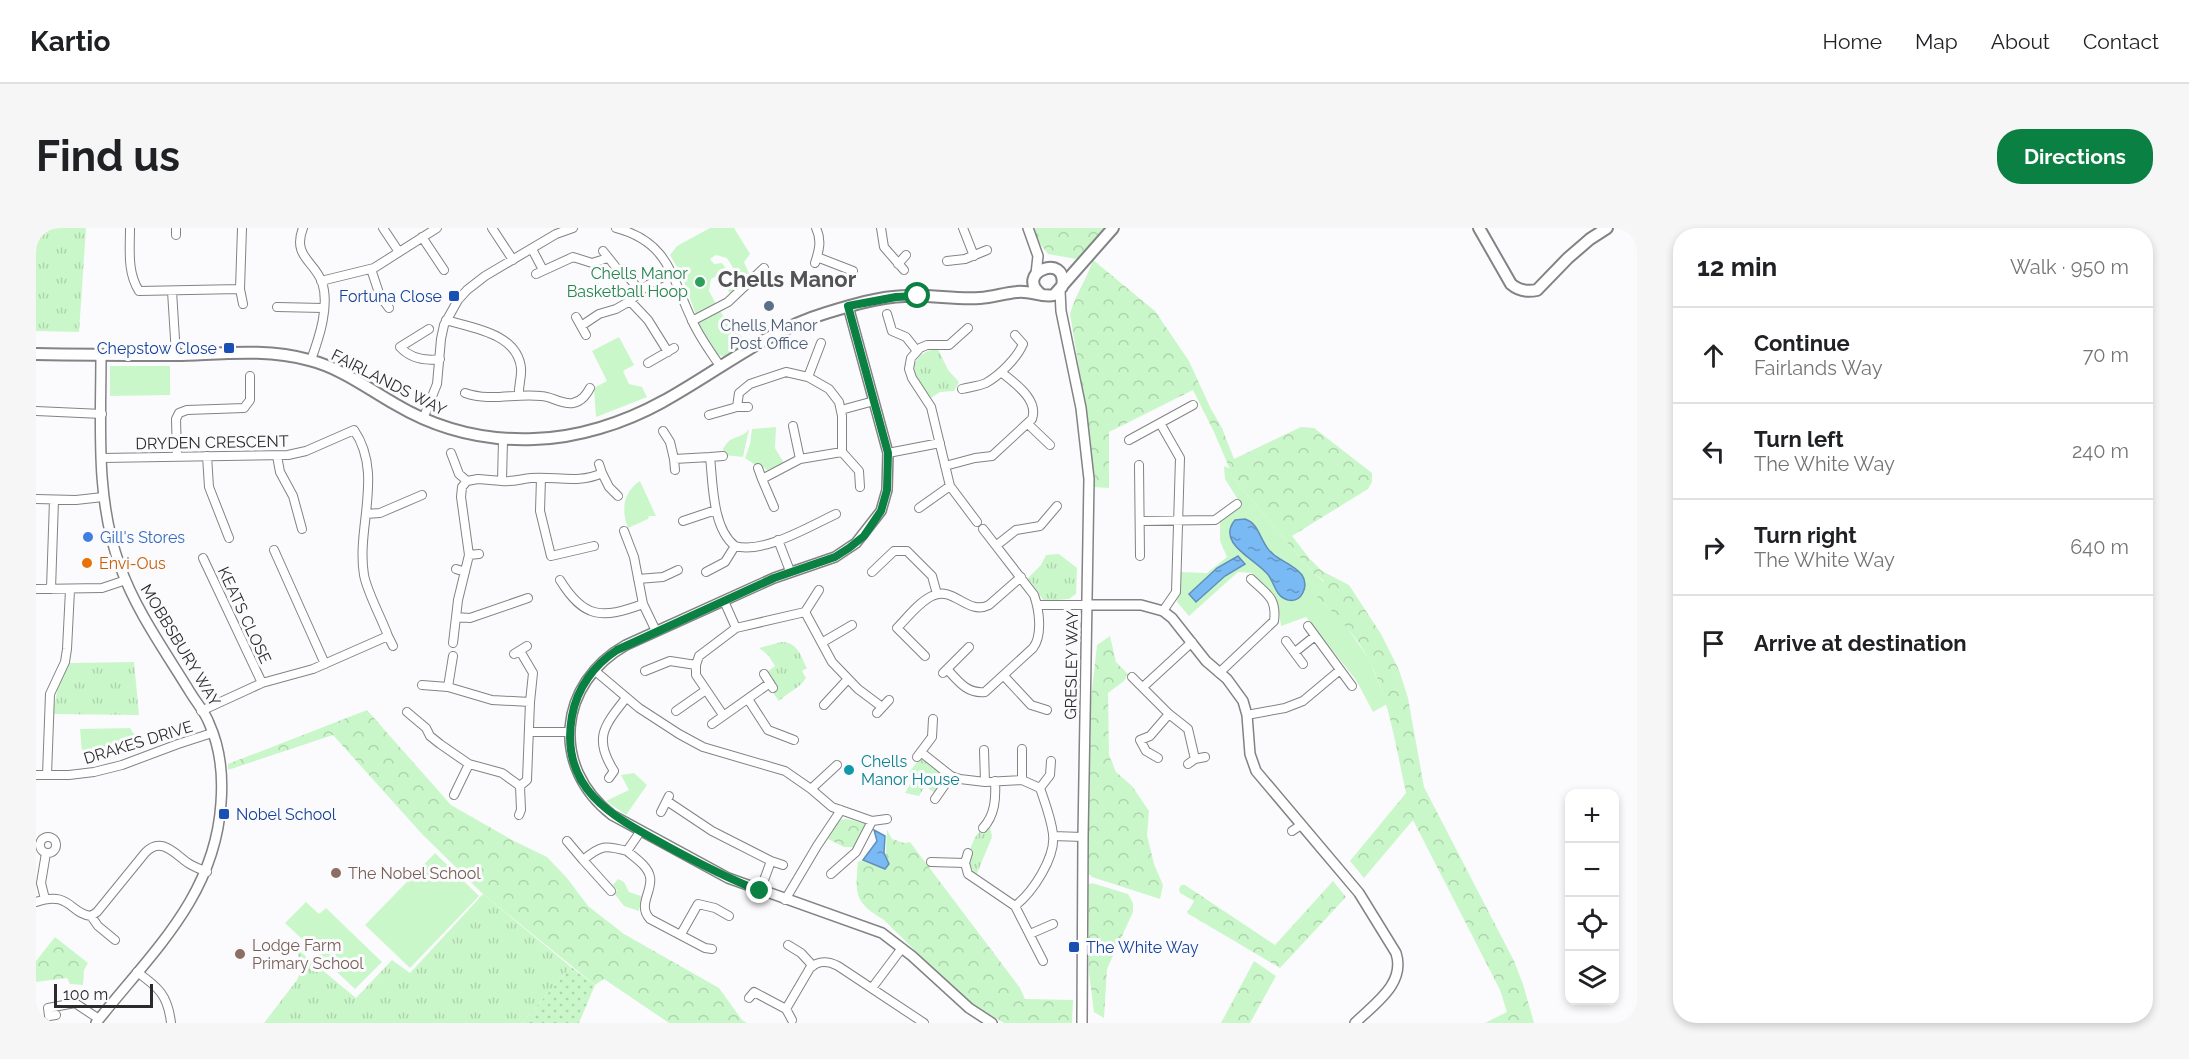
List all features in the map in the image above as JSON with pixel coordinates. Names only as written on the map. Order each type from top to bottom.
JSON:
[{"type":"main road","points":[[1036,275],[1036,289],[1045,296],[1054,295],[1113,228]]},
{"type":"main road","points":[[1479,228],[1511,284],[1516,288],[1531,291],[1537,290],[1590,238],[1607,228]]},
{"type":"main road","points":[[1020,291],[1042,268],[1078,267]]},
{"type":"main road","points":[[1055,269],[1062,276],[1061,289]]},
{"type":"main road","name":"FAIRLANDS WAY","points":[[36,354],[176,355],[260,352],[310,360],[336,370],[423,418],[452,429],[503,440],[538,439],[580,433],[607,425],[661,403],[763,340],[807,319],[848,306],[896,297],[978,298],[1020,291],[1045,296]]},
{"type":"street","points":[[130,228],[132,280],[139,291],[240,289]]},
{"type":"street","points":[[303,228],[300,241],[302,253],[321,281],[323,308],[320,331],[310,360]]},
{"type":"street","points":[[383,228],[399,252]]},
{"type":"street","points":[[321,281],[370,269],[437,228]]},
{"type":"street","points":[[492,228],[513,260]]},
{"type":"street","points":[[423,418],[437,384],[441,339],[446,320],[458,300],[467,290],[513,260],[556,234],[572,228]]},
{"type":"street","points":[[616,228],[634,234],[664,259],[672,272],[692,321],[720,366]]},
{"type":"street","points":[[816,228],[820,248],[816,260],[853,271]]},
{"type":"street","points":[[881,228],[884,248],[901,267],[906,255]]},
{"type":"street","points":[[963,228],[974,256]]},
{"type":"street","points":[[1028,228],[1038,256],[1036,275]]},
{"type":"street","points":[[239,231],[240,289],[243,304]]},
{"type":"street","points":[[422,237],[434,262],[444,270]]},
{"type":"street","points":[[1035,247],[1055,269]]},
{"type":"street","points":[[532,249],[540,272],[573,256],[592,263],[608,258]]},
{"type":"street","points":[[603,250],[640,291]]},
{"type":"street","points":[[947,261],[965,259],[987,250]]},
{"type":"street","points":[[692,321],[728,302],[764,268]]},
{"type":"street","points":[[370,269],[380,296],[389,308]]},
{"type":"street","points":[[581,326],[598,314],[616,309],[630,301],[640,291],[672,272]]},
{"type":"street","name":"GRESLEY WAY","points":[[1061,289],[1061,311],[1085,433],[1089,479],[1082,1023]]},
{"type":"street","points":[[172,291],[176,355]]},
{"type":"street","points":[[134,299],[142,292]]},
{"type":"street","points":[[1045,296],[1061,311]]},
{"type":"street","points":[[630,301],[671,350],[648,363]]},
{"type":"street","points":[[277,307],[286,304],[323,308]]},
{"type":"street","points":[[848,306],[888,453],[887,490],[881,511],[864,536],[835,557],[789,572],[617,650],[594,670],[576,699],[569,732],[574,763],[589,793],[612,815],[728,878],[785,900],[873,929],[890,938],[969,1008],[992,1023]]},
{"type":"street","points":[[887,314],[892,331],[906,337],[917,351]]},
{"type":"street","points":[[576,317],[586,335]]},
{"type":"street","points":[[446,320],[503,339],[515,353],[521,368],[519,396]]},
{"type":"street","points":[[477,329],[480,320]]},
{"type":"street","points":[[969,328],[951,344],[927,345],[917,351],[910,362],[910,372],[931,407],[950,486],[976,522]]},
{"type":"street","points":[[429,329],[400,347],[407,355],[430,360],[440,359]]},
{"type":"street","points":[[962,390],[986,382],[1001,372],[1023,344],[1015,335]]},
{"type":"street","points":[[808,377],[821,343]]},
{"type":"street","name":"MOBBSBURY WAY","points":[[98,1021],[188,908],[207,872],[218,830],[222,790],[220,769],[209,722],[135,600],[108,530],[103,497],[101,355]]},
{"type":"street","points":[[737,407],[739,393],[750,384],[786,372],[822,383],[831,391],[842,410],[842,452],[859,471],[860,487]]},
{"type":"street","points":[[945,466],[992,456],[1028,424],[1035,411],[1033,403],[1001,372]]},
{"type":"street","points":[[177,457],[176,419],[179,413],[187,410],[244,408],[250,400],[250,376]]},
{"type":"street","points":[[468,397],[554,394],[566,403],[576,403],[585,397],[590,388]]},
{"type":"street","points":[[842,410],[874,401]]},
{"type":"street","points":[[1129,440],[1192,405]]},
{"type":"street","points":[[709,415],[737,407],[748,407]]},
{"type":"street","points":[[36,411],[102,414]]},
{"type":"street","points":[[1160,423],[1180,458],[1176,592],[1163,611]]},
{"type":"street","points":[[1028,424],[1050,445]]},
{"type":"street","points":[[793,426],[800,459]]},
{"type":"street","name":"DRYDEN CRESCENT","points":[[102,458],[277,456],[306,451],[365,427]]},
{"type":"street","points":[[354,430],[368,460],[363,548],[364,577],[393,646]]},
{"type":"street","points":[[663,431],[670,442],[675,470]]},
{"type":"street","points":[[502,481],[503,440]]},
{"type":"street","points":[[888,453],[940,443]]},
{"type":"street","points":[[762,479],[800,459],[842,452]]},
{"type":"street","points":[[451,453],[459,474],[467,481]]},
{"type":"street","points":[[207,456],[208,488],[229,538]]},
{"type":"street","points":[[277,456],[277,463],[292,496],[302,529]]},
{"type":"street","points":[[674,459],[723,456]]},
{"type":"street","points":[[710,457],[716,510],[727,538],[735,546],[752,547],[778,540],[836,514]]},
{"type":"street","points":[[598,464],[609,487],[618,496]]},
{"type":"street","points":[[1139,465],[1140,556]]},
{"type":"street","points":[[758,468],[774,507]]},
{"type":"street","points":[[453,643],[456,617],[470,555],[461,497],[462,488],[467,481],[478,479],[502,481],[541,478],[584,479],[603,473]]},
{"type":"street","points":[[541,478],[540,511],[551,556],[594,546]]},
{"type":"street","points":[[919,508],[950,486]]},
{"type":"street","points":[[366,514],[380,513],[422,495]]},
{"type":"street","points":[[36,499],[103,497]]},
{"type":"street","points":[[51,589],[54,500]]},
{"type":"street","points":[[1140,521],[1215,520],[1237,504]]},
{"type":"street","points":[[997,545],[1016,530],[1040,526],[1054,516],[1057,506]]},
{"type":"street","points":[[683,521],[716,510]]},
{"type":"street","points":[[969,647],[945,671],[967,689],[978,693],[988,690],[1004,676],[1037,642],[1039,632],[1034,595],[983,529]]},
{"type":"street","points":[[624,531],[634,557],[643,604],[656,631]]},
{"type":"street","points":[[778,540],[789,572]]},
{"type":"street","points":[[706,572],[725,562],[735,546]]},
{"type":"street","points":[[274,550],[325,664]]},
{"type":"street","points":[[872,572],[894,551],[907,551],[932,576],[937,594]]},
{"type":"street","points":[[470,555],[479,554]]},
{"type":"street","name":"KEATS CLOSE","points":[[203,558],[262,683]]},
{"type":"street","points":[[456,569],[465,572]]},
{"type":"street","points":[[638,579],[664,580],[678,570]]},
{"type":"street","points":[[925,656],[897,628],[926,600],[937,594],[950,594],[971,607],[979,609],[988,605],[1021,577]]},
{"type":"street","points":[[1219,672],[1274,621],[1276,607],[1270,596],[1251,579]]},
{"type":"street","points":[[36,589],[102,588],[126,580]]},
{"type":"street","points":[[560,580],[572,599],[604,615],[643,604]]},
{"type":"street","points":[[47,775],[50,694],[66,655],[70,590]]},
{"type":"street","points":[[723,716],[698,679],[696,664],[702,653],[736,628],[805,612],[817,600],[819,590]]},
{"type":"street","points":[[456,617],[470,618],[528,598]]},
{"type":"street","points":[[724,601],[736,628]]},
{"type":"street","points":[[1037,605],[1141,605],[1163,611],[1172,618],[1206,661],[1238,692],[1247,715],[1250,754],[1256,771],[1359,893],[1397,959],[1395,979],[1383,998],[1355,1023]]},
{"type":"street","points":[[805,612],[832,662],[848,679],[879,710],[889,700]]},
{"type":"street","points":[[823,642],[847,626]]},
{"type":"street","points":[[1308,626],[1352,686]]},
{"type":"street","points":[[201,711],[262,683],[325,664],[388,636]]},
{"type":"street","points":[[1295,652],[1315,636]]},
{"type":"street","points":[[1286,641],[1303,664]]},
{"type":"street","points":[[1143,687],[1192,642]]},
{"type":"street","points":[[520,650],[533,673],[527,780],[520,786]]},
{"type":"street","points":[[448,687],[453,656]]},
{"type":"street","points":[[645,671],[670,661],[696,664]]},
{"type":"street","points":[[594,670],[626,698],[679,734],[703,747],[785,771],[832,807],[872,821],[887,819]]},
{"type":"street","points":[[1247,715],[1285,708],[1304,701],[1340,670]]},
{"type":"street","points":[[712,724],[772,685],[764,674]]},
{"type":"street","points":[[1004,676],[1031,705],[1047,710]]},
{"type":"street","points":[[1132,677],[1169,714],[1188,729],[1192,762],[1205,758]]},
{"type":"street","points":[[826,699],[848,679]]},
{"type":"street","points":[[422,685],[448,687],[492,700],[530,702]]},
{"type":"street","points":[[676,711],[706,690]]},
{"type":"street","points":[[609,778],[614,771],[604,756],[602,742],[609,720],[626,698]]},
{"type":"street","points":[[748,699],[768,729],[794,741]]},
{"type":"street","points":[[407,712],[426,728],[430,736],[469,765],[502,773],[520,786]]},
{"type":"street","points":[[1158,758],[1146,751],[1140,740],[1150,736],[1169,714]]},
{"type":"street","points":[[933,719],[932,737],[920,755],[951,776],[985,782],[1022,780],[1040,788]]},
{"type":"street","points":[[530,732],[569,732]]},
{"type":"street","name":"DRAKES DRIVE","points":[[36,775],[69,776],[94,772],[212,733]]},
{"type":"street","points":[[1022,749],[1022,780]]},
{"type":"street","points":[[984,750],[985,782]]},
{"type":"street","points":[[1040,788],[1050,776],[1051,760]]},
{"type":"street","points":[[454,795],[469,765]]},
{"type":"street","points":[[811,789],[837,765]]},
{"type":"street","points":[[934,800],[951,776]]},
{"type":"street","points":[[983,828],[993,823],[996,802],[995,781]]},
{"type":"street","points":[[519,815],[521,810],[520,786]]},
{"type":"street","points":[[1014,906],[1023,900],[1040,879],[1051,849],[1053,836],[1040,788]]},
{"type":"street","points":[[660,812],[668,798],[712,831],[783,865]]},
{"type":"street","points":[[785,900],[841,810]]},
{"type":"street","points":[[831,874],[856,852],[872,821]]},
{"type":"street","points":[[1292,831],[1301,825]]},
{"type":"street","points":[[627,851],[640,832]]},
{"type":"street","points":[[1053,836],[1083,837]]},
{"type":"street","points":[[567,841],[611,891]]},
{"type":"street","points":[[91,916],[97,912],[151,847],[158,845],[168,848],[187,863],[207,872]]},
{"type":"street","points":[[584,860],[597,848],[609,846],[627,851],[647,870],[650,876],[645,906],[646,914],[650,919],[705,948],[712,949]]},
{"type":"street","points":[[46,853],[41,878],[40,901],[55,898],[65,901],[91,916],[98,926],[115,940]]},
{"type":"street","points":[[968,853],[965,863],[968,874],[1014,906],[1043,961]]},
{"type":"street","points":[[931,862],[943,859],[965,863]]},
{"type":"street","points":[[760,891],[771,861]]},
{"type":"street","points":[[681,934],[698,904],[715,908],[729,916]]},
{"type":"street","points":[[1030,934],[1051,924]]},
{"type":"street","points":[[788,945],[801,953],[813,966]]},
{"type":"street","points":[[872,988],[902,948]]},
{"type":"street","points":[[786,1009],[813,966],[830,962],[924,1023]]},
{"type":"street","points":[[137,972],[160,989],[171,1023]]},
{"type":"street","points":[[749,998],[754,992],[786,1009],[792,1020]]},
{"type":"street","points":[[56,1016],[49,1017],[48,1008],[75,1003],[98,1021]]},
{"type":"green space","points":[[36,228],[86,228],[79,332],[36,331]]},
{"type":"green space","points":[[710,228],[734,228],[750,254],[744,262],[750,276],[732,297],[726,287],[736,280],[737,274],[727,258],[716,255],[710,259],[714,264],[722,263],[727,270],[711,279],[709,291],[729,325],[749,343],[727,357],[718,355],[700,326],[682,276],[670,255],[677,246]]},
{"type":"green space","points":[[1032,228],[1108,228],[1089,250],[1076,259],[1048,254]]},
{"type":"green space","points":[[1093,260],[1155,311],[1189,361],[1222,428],[1234,459],[1301,427],[1314,428],[1372,473],[1372,482],[1368,489],[1292,536],[1322,571],[1349,585],[1381,634],[1399,670],[1408,698],[1424,787],[1514,961],[1534,1023],[1485,1023],[1507,1012],[1500,990],[1413,820],[1364,878],[1350,861],[1406,793],[1392,725],[1382,692],[1369,660],[1359,643],[1317,597],[1324,581],[1313,573],[1234,479],[1193,390],[1109,432],[1109,488],[1093,487],[1090,436],[1070,314]]},
{"type":"green space","points":[[619,337],[634,365],[623,371],[629,384],[642,387],[647,397],[596,417],[594,388],[607,381],[592,351]]},
{"type":"green space","points":[[938,349],[948,370],[959,382],[954,391],[940,392],[931,398],[917,378],[914,367],[922,354]]},
{"type":"green space","points":[[110,366],[170,366],[170,395],[110,396]]},
{"type":"green space","points":[[776,427],[775,448],[784,463],[767,470],[745,458],[752,429]]},
{"type":"green space","points":[[749,429],[743,457],[724,455],[723,449],[728,442]]},
{"type":"green space","points":[[1224,466],[1231,469],[1234,479],[1313,573],[1324,582],[1317,597],[1344,623],[1369,659],[1387,704],[1373,712],[1356,680],[1306,617],[1281,626],[1275,601],[1252,573],[1238,572],[1189,616],[1177,602],[1181,572],[1207,573],[1227,557],[1220,541],[1220,521],[1242,506],[1225,479]]},
{"type":"green space","points":[[640,481],[656,516],[649,516],[648,519],[628,528],[625,502],[630,490]]},
{"type":"green space","points":[[1059,554],[1077,568],[1076,594],[1069,599],[1044,601],[1028,578],[1041,565],[1046,555]]},
{"type":"green space","points":[[1110,636],[1116,662],[1128,674],[1124,681],[1108,693],[1109,755],[1116,772],[1132,786],[1149,811],[1147,835],[1154,864],[1163,885],[1160,899],[1092,877],[1088,873],[1091,700],[1097,645]]},
{"type":"green space","points":[[781,642],[795,647],[807,668],[802,671],[806,678],[803,682],[779,701],[773,693],[778,688],[767,672],[775,666],[768,655],[759,648]]},
{"type":"green space","points":[[134,662],[139,715],[53,714],[58,686],[70,663]]},
{"type":"green space","points":[[367,710],[451,805],[547,857],[567,878],[588,906],[624,934],[719,988],[742,1020],[747,1023],[669,1023],[604,979],[595,985],[483,894],[422,834],[333,735],[228,770],[228,764]]},
{"type":"green space","points":[[130,728],[137,739],[82,753],[80,729]]},
{"type":"green space","points":[[919,760],[924,760],[945,777],[935,793],[925,786],[919,796],[905,793],[914,777],[909,772]]},
{"type":"green space","points":[[634,773],[647,785],[626,815],[606,801],[629,790],[621,775]]},
{"type":"green space","points":[[847,819],[867,824],[856,847],[844,847],[826,838],[837,820]]},
{"type":"green space","points":[[990,826],[992,837],[976,876],[968,862],[972,845],[976,836]]},
{"type":"green space","points":[[887,830],[892,839],[904,843],[910,842],[1020,988],[1025,999],[1073,1000],[1072,1023],[1004,1023],[963,998],[884,920],[867,908],[857,890],[858,862],[863,860],[885,869]]},
{"type":"green space","points":[[435,853],[479,896],[410,968],[365,925]]},
{"type":"green space","points":[[618,879],[624,882],[629,892],[641,896],[639,911],[624,906],[614,893],[617,890],[613,885]]},
{"type":"green space","points":[[1333,881],[1346,897],[1280,968],[1187,913],[1194,901],[1180,893],[1179,889],[1181,885],[1185,885],[1275,945]]},
{"type":"green space","points":[[1092,883],[1128,894],[1133,903],[1133,912],[1107,969],[1104,1018],[1094,1012],[1089,973],[1088,885]]},
{"type":"green space","points":[[483,894],[571,967],[522,1023],[264,1023],[297,980],[301,971],[297,949],[356,998],[392,960],[410,973]]},
{"type":"green space","points":[[306,902],[319,914],[326,908],[382,962],[355,989],[285,923]]},
{"type":"green space","points":[[55,937],[88,963],[84,970],[83,985],[70,984],[67,978],[36,982],[36,961]]},
{"type":"green space","points":[[1254,961],[1276,976],[1250,1023],[1221,1023]]},
{"type":"green space","points":[[571,967],[595,985],[579,1023],[522,1023]]},
{"type":"water","points":[[1245,519],[1255,526],[1273,554],[1302,575],[1304,589],[1297,599],[1288,600],[1281,596],[1264,570],[1234,544],[1230,537],[1230,529],[1235,520]]},
{"type":"water","points":[[1238,556],[1245,564],[1225,576],[1196,602],[1189,594],[1217,568]]},
{"type":"water","points":[[874,830],[885,836],[884,853],[889,864],[885,869],[863,860],[877,841]]},
{"type":"place","name":"Chells Manor Basketball Hoop","points":[[700,282]]},
{"type":"place","name":"Fortuna Close","points":[[454,296]]},
{"type":"place","name":"Chells Manor Post Office","points":[[769,306]]},
{"type":"place","name":"Chepstow Close","points":[[229,348]]},
{"type":"place","name":"Gill's Stores","points":[[88,537]]},
{"type":"place","name":"Envi-Ous","points":[[87,563]]},
{"type":"place","name":"Chells Manor House","points":[[849,770]]},
{"type":"place","name":"Nobel School","points":[[224,814]]},
{"type":"place","name":"The Nobel School","points":[[336,873]]},
{"type":"place","name":"The White Way","points":[[1074,947]]},
{"type":"place","name":"Lodge Farm Primary School","points":[[240,954]]},
{"type":"district","name":"Chells Manor","points":[[787,279]]},
{"type":"route","points":[[760,891],[728,878],[640,832],[612,815],[598,803],[584,785],[574,763],[569,732],[573,710],[580,690],[589,676],[602,661],[617,650],[774,578],[835,557],[864,536],[881,511],[887,490],[889,460],[848,306],[874,300],[918,296]]}]
